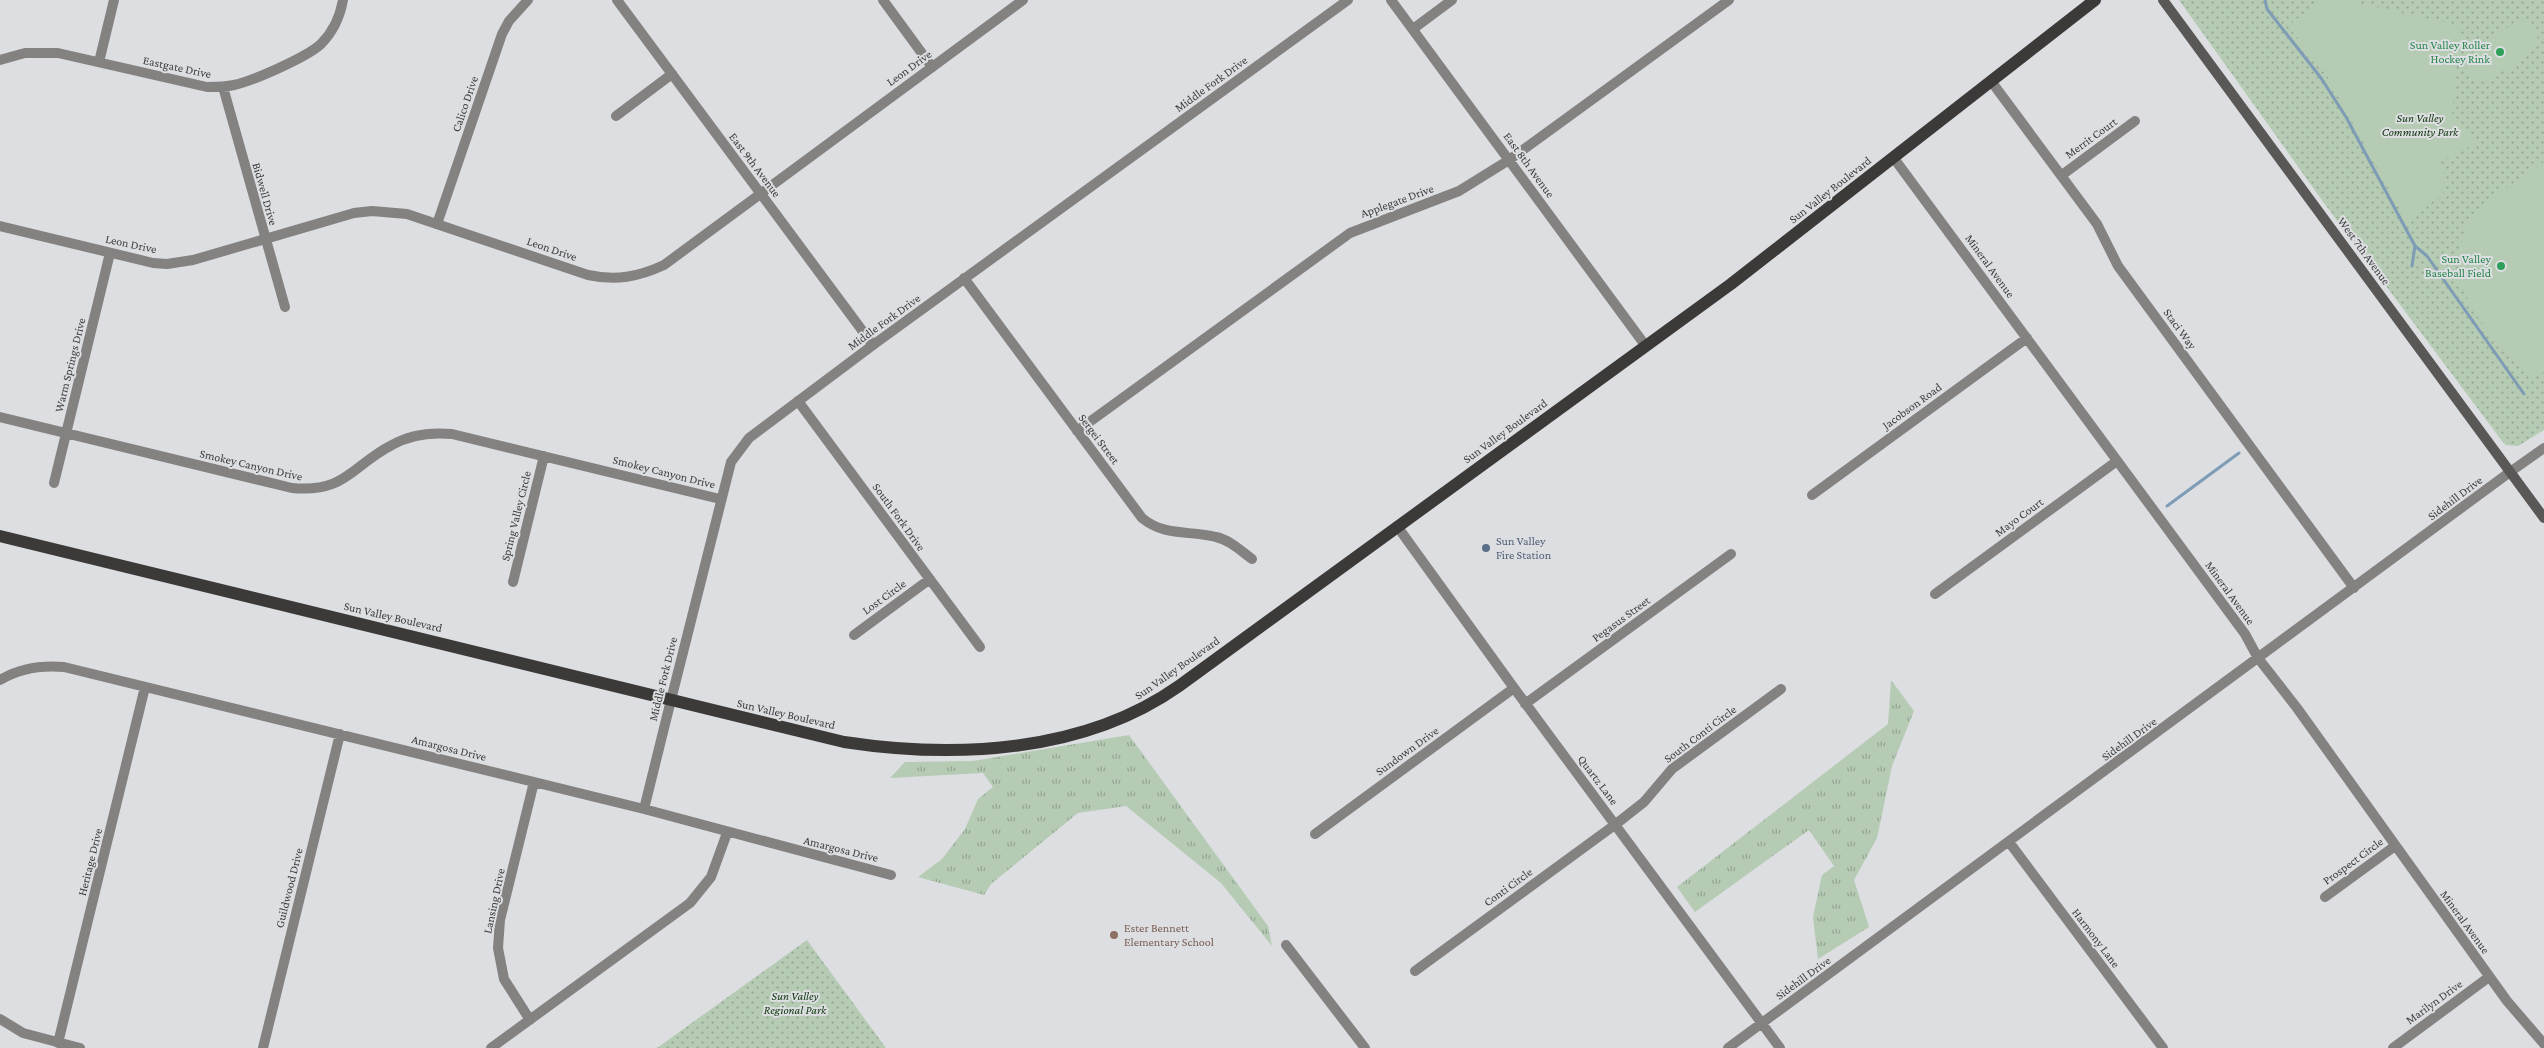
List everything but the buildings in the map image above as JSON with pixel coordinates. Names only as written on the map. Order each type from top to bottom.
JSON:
[{"type":"main road","name":"Sun Valley Boulevard","points":[[0,536],[844,742],[911,750],[1010,746],[1081,733],[1125,718],[1164,697],[1754,266],[2095,0]]},
{"type":"main road","name":"West 7th Avenue","points":[[2163,0],[2544,518]]},
{"type":"street","points":[[99,62],[114,0]]},
{"type":"street","name":"Eastgate Drive","points":[[0,60],[25,53],[41,52],[99,62],[207,87],[223,87],[244,82],[307,54],[319,45],[335,25],[343,0]]},
{"type":"street","name":"Calico Drive","points":[[437,224],[502,34],[514,15],[528,0]]},
{"type":"street","name":"East 9th Avenue","points":[[617,0],[873,346]]},
{"type":"street","points":[[883,0],[932,67]]},
{"type":"street","name":"Leon Drive","points":[[0,226],[153,263],[182,262],[354,213],[372,211],[407,214],[588,275],[619,279],[635,276],[664,265],[1023,0]]},
{"type":"street","name":"Middle Fork Drive","points":[[644,809],[725,476],[738,450],[749,438],[964,278],[1348,0]]},
{"type":"street","name":"East 8th Avenue","points":[[1391,0],[1645,346]]},
{"type":"street","points":[[1413,29],[1452,0]]},
{"type":"street","name":"Applegate Drive","points":[[1077,431],[1350,233],[1459,191],[1509,160],[1730,0]]},
{"type":"street","points":[[616,116],[672,74]]},
{"type":"street","name":"Staci Way","points":[[1991,81],[2097,224],[2118,266],[2354,588]]},
{"type":"street","name":"Bidwell Drive","points":[[223,87],[285,307]]},
{"type":"street","name":"Merrit Court","points":[[2062,175],[2135,121]]},
{"type":"street","name":"Mineral Avenue","points":[[1893,157],[2245,634],[2258,658],[2298,708],[2490,977],[2528,1027],[2544,1044]]},
{"type":"street","name":"Warm Springs Drive","points":[[54,483],[110,253]]},
{"type":"street","name":"Sergei Street","points":[[964,278],[1142,518],[1150,525],[1169,532],[1219,538],[1252,559]]},
{"type":"street","name":"Jacobson Road","points":[[1812,495],[2027,338]]},
{"type":"street","name":"South Fork Drive","points":[[798,401],[980,647]]},
{"type":"street","name":"Smokey Canyon Drive","points":[[0,417],[306,490],[333,485],[346,478],[390,445],[422,434],[452,434],[720,499]]},
{"type":"street","name":"Sidehill Drive","points":[[1728,1048],[2544,448]]},
{"type":"street","name":"Spring Valley Circle","points":[[513,582],[544,456]]},
{"type":"street","name":"Mayo Court","points":[[1935,594],[2118,461]]},
{"type":"street","name":"Quartz Lane","points":[[1397,526],[1525,704],[1616,824],[1780,1048]]},
{"type":"street","name":"Pegasus Street","points":[[1525,704],[1731,554]]},
{"type":"street","name":"Lost Circle","points":[[854,635],[930,579]]},
{"type":"street","name":"Amargosa Drive","points":[[0,680],[20,671],[51,666],[340,734],[644,809],[727,833],[891,875]]},
{"type":"street","name":"Heritage Drive","points":[[58,1043],[145,687]]},
{"type":"street","name":"Sundown Drive","points":[[1315,834],[1514,688]]},
{"type":"street","name":"South Conti Circle","points":[[1616,824],[1644,802],[1672,769],[1781,689]]},
{"type":"street","name":"Guildwood Drive","points":[[263,1048],[340,734]]},
{"type":"street","name":"Lansing Drive","points":[[530,1020],[504,979],[498,948],[500,920],[534,782]]},
{"type":"street","name":"Conti Circle","points":[[1415,971],[1616,824]]},
{"type":"street","points":[[491,1048],[690,903],[711,877],[727,833]]},
{"type":"street","name":"Harmony Lane","points":[[2009,842],[2163,1048]]},
{"type":"street","name":"Prospect Circle","points":[[2325,897],[2395,846]]},
{"type":"street","points":[[1286,945],[1365,1048]]},
{"type":"street","name":"Marilyn Drive","points":[[2393,1048],[2490,977]]},
{"type":"street","points":[[0,1019],[24,1033],[80,1048]]},
{"type":"green space","name":"Sun Valley Community Park","points":[[2179,0],[2544,0],[2544,430],[2518,446],[2506,445],[2502,441],[2324,203]]},
{"type":"green space","points":[[2321,0],[2345,0],[2460,26],[2452,115],[2476,143],[2440,162],[2444,167],[2443,194],[2407,222],[2325,72],[2288,26]]},
{"type":"green space","name":"Sun Valley Roller Hockey Rink","points":[[2519,19],[2529,22],[2538,34],[2536,44],[2504,72],[2502,69],[2483,82],[2475,80],[2466,67],[2468,56]]},
{"type":"green space","name":"Sun Valley Baseball Field","points":[[2544,162],[2544,372],[2530,379],[2479,319],[2458,280],[2459,252],[2466,225],[2499,193]]},
{"type":"green space","points":[[1891,680],[1914,711],[1892,766],[1877,838],[1854,880],[1869,927],[1818,959],[1813,917],[1822,875],[1834,866],[1809,830],[1695,912],[1677,887],[1888,724]]},
{"type":"green space","points":[[1129,735],[1268,926],[1272,946],[1221,883],[1126,806],[1078,813],[991,884],[984,895],[918,877],[942,859],[965,829],[978,799],[993,787],[983,773],[890,778],[905,762],[973,761]]},
{"type":"green space","name":"Sun Valley Regional Park","points":[[807,940],[886,1048],[657,1048]]},
{"type":"waterway","points":[[2265,0],[2267,9],[2321,78],[2346,117],[2415,246],[2427,256],[2524,394]]},
{"type":"waterway","points":[[2412,266],[2415,246]]},
{"type":"waterway","points":[[2167,506],[2239,453]]},
{"type":"place","name":"Sun Valley Roller Hockey Rink","points":[[2500,52]]},
{"type":"place","name":"Sun Valley Baseball Field","points":[[2501,266]]},
{"type":"place","name":"Sun Valley Fire Station","points":[[1486,548]]},
{"type":"place","name":"Ester Bennett Elementary School","points":[[1114,935]]}]
